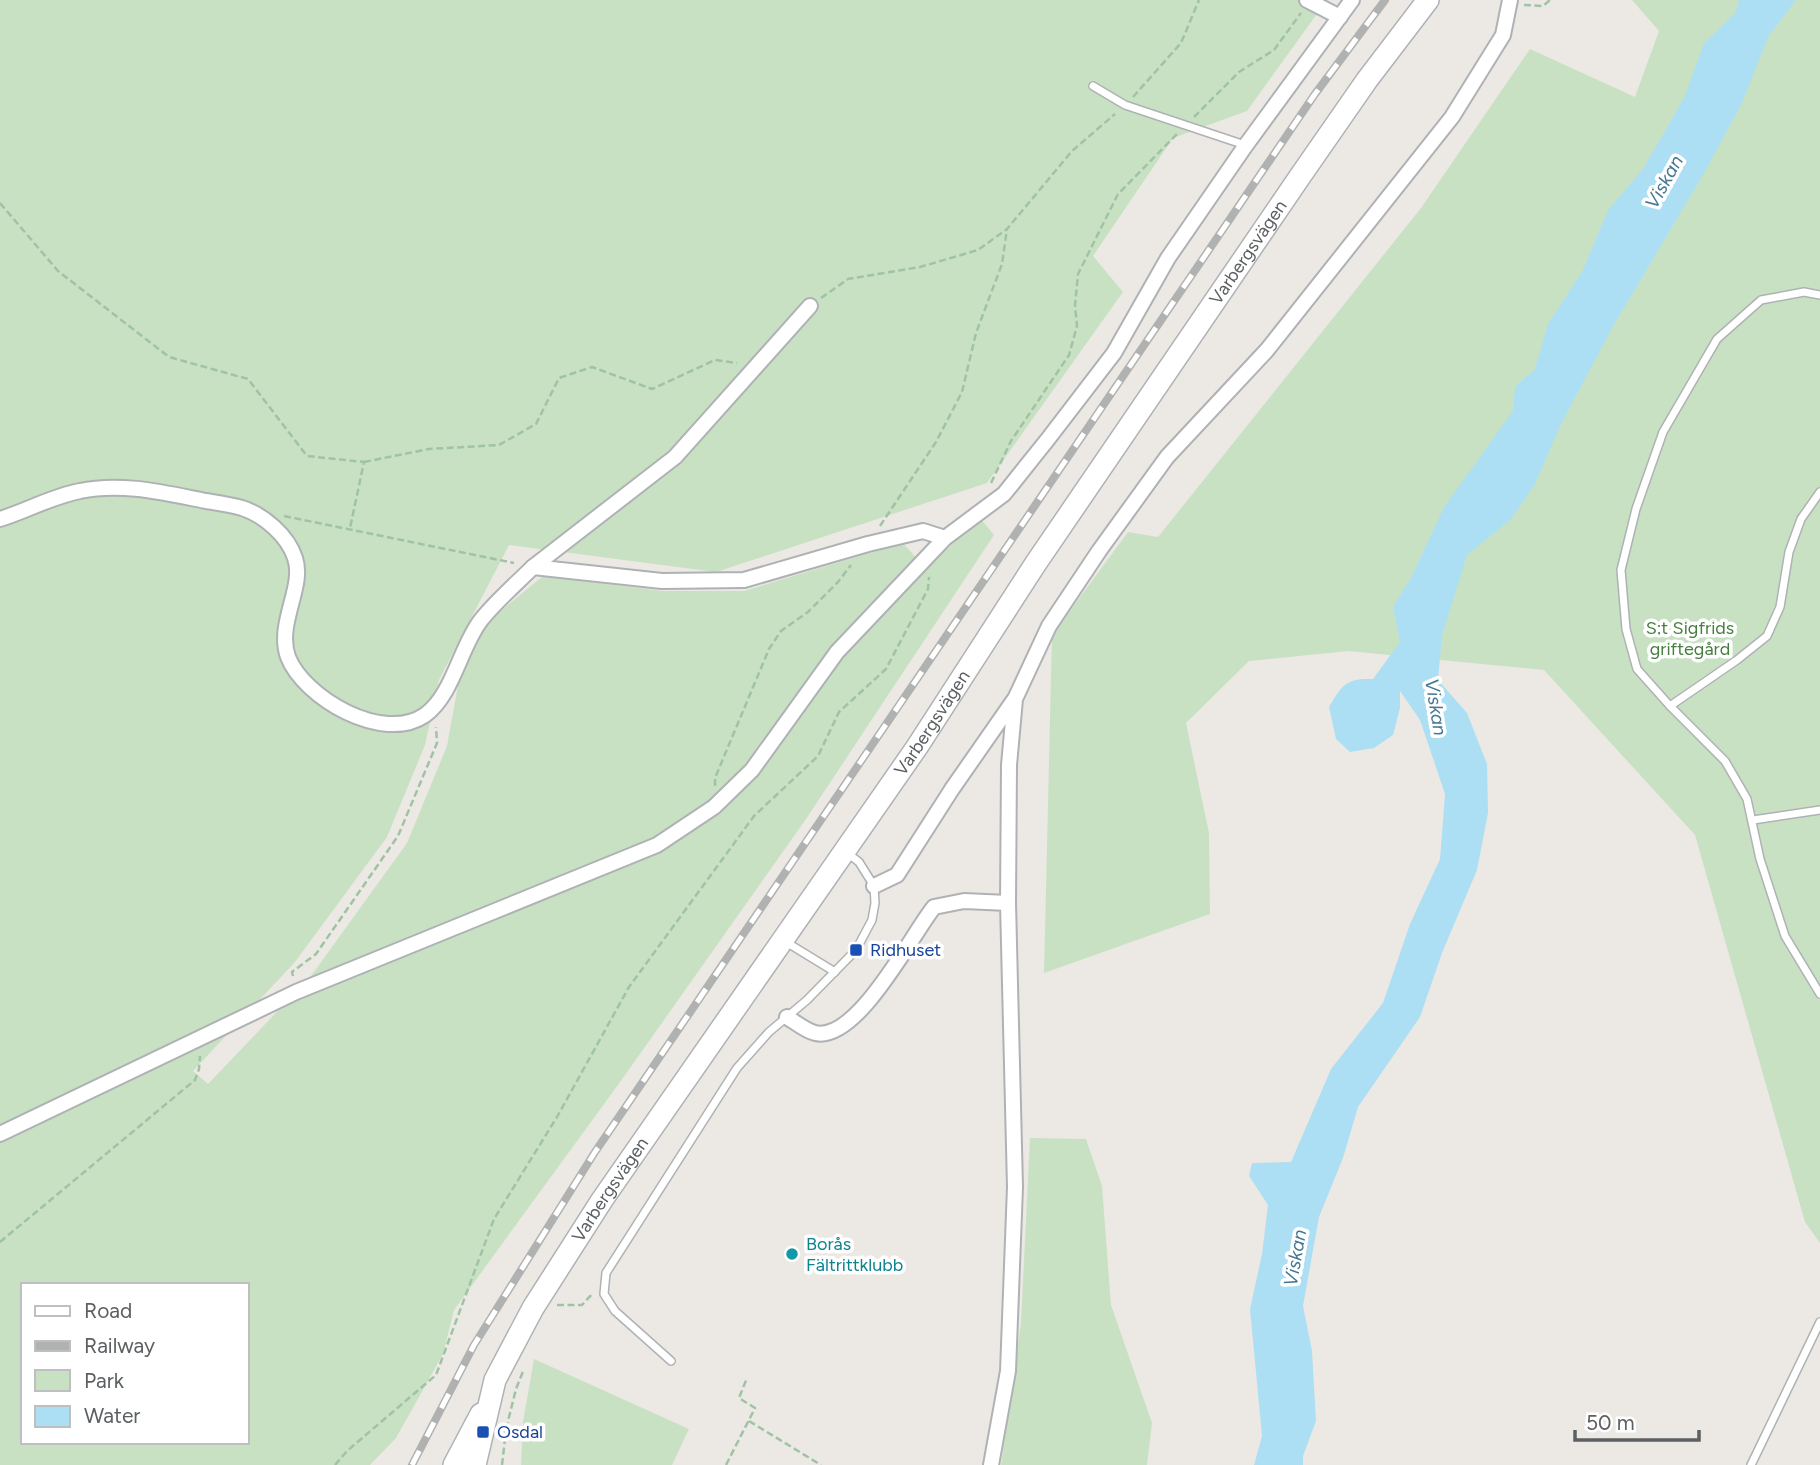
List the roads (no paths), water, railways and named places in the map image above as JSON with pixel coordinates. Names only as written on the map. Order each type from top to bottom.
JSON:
[{"type":"main road","name":"Varbergsvägen","points":[[475,1465],[495,1380],[533,1308],[621,1172],[917,747],[1036,563],[1295,184],[1367,80],[1428,0]]},
{"type":"main road","points":[[454,1465],[476,1421],[487,1407]]},
{"type":"street","points":[[0,1135],[296,992],[657,845],[714,807],[752,771],[837,652],[945,538],[1004,494],[1114,353],[1168,258],[1246,145],[1352,0]]},
{"type":"street","points":[[874,886],[897,875],[952,789],[1015,699],[1049,626],[1167,457],[1267,350],[1452,117],[1503,35],[1510,2]]},
{"type":"street","points":[[1305,5],[1340,17]]},
{"type":"street","points":[[0,519],[79,491],[122,488],[176,495],[244,509],[270,523],[295,558],[297,577],[285,635],[288,657],[306,686],[339,708],[366,721],[389,725],[411,722],[434,706],[443,695],[480,621],[533,568],[675,457],[810,306]]},
{"type":"street","points":[[533,568],[662,581],[744,580],[923,531],[945,538]]},
{"type":"street","points":[[991,1465],[1008,1371],[1015,1187],[1008,903],[1009,765],[1015,699]]},
{"type":"street","points":[[787,1017],[816,1034],[836,1031],[865,1005],[894,970],[923,920],[934,907],[964,901],[1008,903]]},
{"type":"lane","points":[[1094,86],[1125,105],[1246,145]]},
{"type":"lane","points":[[1820,295],[1804,292],[1760,300],[1717,339],[1663,432],[1636,509],[1621,570],[1629,647],[1637,669],[1725,761],[1747,799],[1760,859],[1785,936],[1820,994]]},
{"type":"lane","points":[[1670,706],[1767,636],[1780,607],[1788,552],[1801,519],[1820,492]]},
{"type":"lane","points":[[1753,820],[1820,810]]},
{"type":"lane","points":[[671,1361],[615,1311],[604,1294],[606,1273],[737,1068],[769,1032],[856,950],[872,920],[874,886],[859,862],[845,852]]},
{"type":"lane","points":[[782,940],[835,972]]},
{"type":"lane","points":[[1751,1465],[1820,1322]]},
{"type":"water","name":"Viskan","points":[[1739,0],[1796,0],[1768,37],[1742,103],[1703,175],[1612,328],[1560,426],[1535,484],[1511,519],[1467,555],[1442,635],[1438,680],[1467,713],[1487,764],[1488,813],[1477,870],[1442,953],[1420,1017],[1358,1107],[1343,1158],[1319,1217],[1303,1306],[1312,1351],[1316,1421],[1303,1456],[1303,1465],[1254,1465],[1262,1436],[1250,1309],[1262,1254],[1268,1205],[1249,1176],[1252,1163],[1291,1162],[1331,1069],[1383,1003],[1410,924],[1440,859],[1445,794],[1420,720],[1400,691],[1400,708],[1393,735],[1374,748],[1350,752],[1336,739],[1329,707],[1346,684],[1373,679],[1400,642],[1393,607],[1412,576],[1444,507],[1513,411],[1515,387],[1535,369],[1548,324],[1583,270],[1608,210],[1643,169],[1685,96],[1704,43],[1736,12]]},
{"type":"railway","points":[[412,1465],[474,1345],[595,1152],[1315,94],[1385,0]]},
{"type":"place","name":"Ridhuset","points":[[856,950]]},
{"type":"place","name":"Borås Fältrittklubb","points":[[792,1254]]},
{"type":"place","name":"Osdal","points":[[483,1432]]},
{"type":"park label","name":"S:t Sigfrids griftegård","points":[[1690,638]]}]
